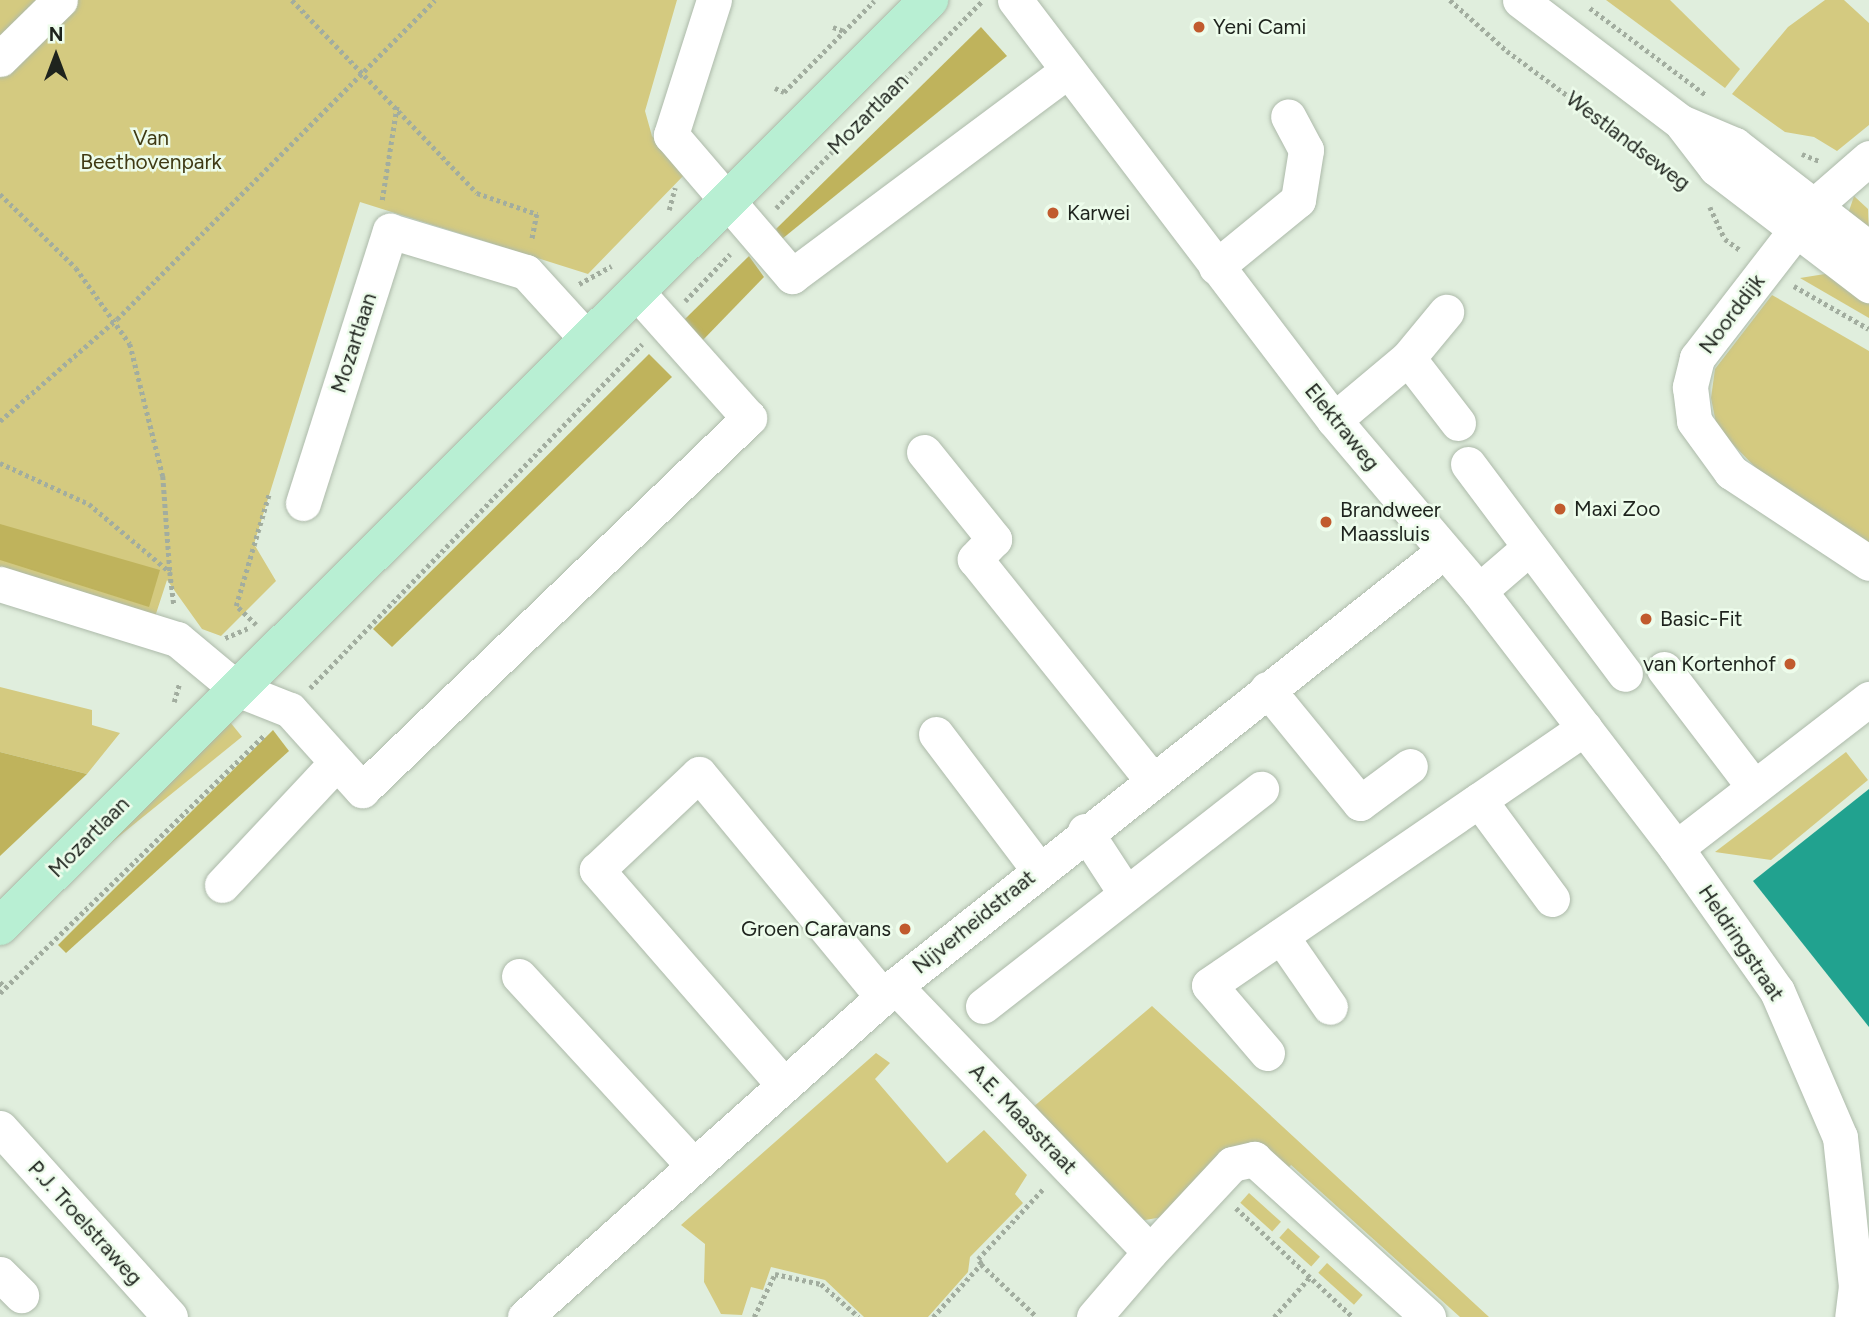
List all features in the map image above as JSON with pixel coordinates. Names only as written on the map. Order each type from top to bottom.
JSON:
[{"type":"main road","name":"Mozartlaan","points":[[0,926],[586,338],[929,0]]},
{"type":"street","points":[[0,59],[60,0]]},
{"type":"street","points":[[713,0],[671,135],[792,276],[1068,70]]},
{"type":"street","name":"Elektraweg","points":[[1015,0],[1334,420],[1479,591],[1676,848]]},
{"type":"street","name":"Westlandseweg","points":[[1520,0],[1681,122],[1735,145],[1816,204],[1869,248]]},
{"type":"street","points":[[1216,267],[1298,200],[1306,150],[1288,116]]},
{"type":"street","name":"Westlandseweg","points":[[1681,122],[1716,168],[1794,233],[1869,285]]},
{"type":"street","name":"Noorddijk","points":[[1869,158],[1816,204],[1698,359],[1690,387],[1694,421],[1731,472],[1869,563]]},
{"type":"street","points":[[390,231],[526,272],[586,338]]},
{"type":"street","name":"Mozartlaan","points":[[303,503],[390,231]]},
{"type":"street","points":[[0,584],[177,639],[237,689],[289,710],[362,790],[749,418],[635,290]]},
{"type":"street","points":[[1334,420],[1408,358],[1446,312]]},
{"type":"street","points":[[1408,358],[1458,423]]},
{"type":"street","points":[[924,452],[995,539],[975,559],[1151,779]]},
{"type":"street","points":[[1468,464],[1625,674]]},
{"type":"street","points":[[1479,591],[1530,547]]},
{"type":"street","name":"Nijverheidstraat","points":[[525,1317],[691,1163],[889,991],[1085,831],[1444,551]]},
{"type":"street","points":[[1664,668],[1754,787]]},
{"type":"street","points":[[1267,689],[1360,803],[1410,766]]},
{"type":"street","points":[[1676,848],[1869,699]]},
{"type":"street","points":[[1267,1052],[1209,985],[1584,728]]},
{"type":"street","points":[[936,734],[1038,869]]},
{"type":"street","points":[[222,885],[337,762]]},
{"type":"street","name":"A.E. Maasstraat","points":[[783,1084],[597,870],[699,774],[889,991],[1150,1252]]},
{"type":"street","points":[[983,1006],[1261,789]]},
{"type":"street","points":[[1479,800],[1552,899]]},
{"type":"street","points":[[1085,831],[1126,894]]},
{"type":"street","name":"Heldringstraat","points":[[1676,848],[1777,991],[1840,1137],[1856,1286],[1852,1317]]},
{"type":"street","points":[[1282,936],[1330,1007]]},
{"type":"street","points":[[519,976],[691,1163]]},
{"type":"street","name":"P.J. Troelstraweg","points":[[0,1128],[170,1317]]},
{"type":"street","points":[[1094,1317],[1232,1164],[1254,1159],[1427,1317]]},
{"type":"path","points":[[292,0],[397,105],[477,193],[537,214],[526,272]]},
{"type":"path","points":[[0,421],[117,319],[435,0]]},
{"type":"path","points":[[778,100],[876,0]]},
{"type":"path","name":"Mozartlaan","points":[[0,993],[289,710],[665,321],[983,0]]},
{"type":"path","name":"Westlandseweg","points":[[1450,0],[1507,51],[1694,189]]},
{"type":"path","points":[[833,27],[844,31]]},
{"type":"path","points":[[775,88],[784,92]]},
{"type":"path","points":[[390,231],[380,193],[397,105]]},
{"type":"path","points":[[0,194],[76,268],[117,319],[130,344],[163,477],[177,639]]},
{"type":"path","name":"Westlandseweg","points":[[1704,200],[1725,239],[1767,268],[1869,329]]},
{"type":"path","points":[[0,463],[89,505],[170,572]]},
{"type":"path","points":[[257,626],[236,606],[270,493],[303,503]]},
{"type":"path","points":[[0,982],[5,987]]},
{"type":"path","points":[[1254,1159],[1232,1204],[1353,1317]]},
{"type":"path","points":[[1037,1317],[978,1259],[1044,1188]]},
{"type":"path","points":[[933,1317],[981,1264]]},
{"type":"path","points":[[754,1317],[775,1274],[821,1284],[859,1317]]},
{"type":"path","points":[[1273,1317],[1310,1277]]},
{"type":"green space","name":"Van Beethovenpark","points":[[0,0],[677,0],[645,111],[652,136],[686,173],[588,274],[360,202],[254,544],[276,581],[221,636],[202,629],[167,580],[152,626],[0,581]]},
{"type":"green space","points":[[1606,0],[1670,0],[1740,69],[1725,88]]},
{"type":"green space","points":[[1825,0],[1844,0],[1869,23],[1869,125],[1837,151],[1814,137],[1785,132],[1732,94],[1788,27]]},
{"type":"green space","points":[[1854,196],[1868,209],[1869,238],[1848,214]]},
{"type":"green space","points":[[1831,273],[1869,296],[1869,318],[1800,278]]},
{"type":"green space","points":[[1772,295],[1869,351],[1869,543],[1756,468],[1717,428],[1711,398],[1715,369]]},
{"type":"green space","points":[[0,687],[92,710],[92,725],[120,733],[87,774],[0,752]]},
{"type":"green space","points":[[230,722],[242,737],[0,933],[0,908]]},
{"type":"green space","points":[[1846,752],[1868,780],[1771,860],[1715,852]]},
{"type":"green space","points":[[1152,1006],[1489,1317],[1460,1317],[1291,1165],[1284,1173],[1256,1150],[1163,1217],[1139,1221],[1032,1108]]},
{"type":"green space","points":[[876,1053],[890,1063],[875,1079],[947,1163],[984,1130],[1027,1175],[1015,1194],[1023,1203],[970,1257],[968,1272],[928,1317],[864,1317],[825,1280],[771,1267],[763,1290],[751,1287],[742,1315],[721,1314],[704,1282],[705,1244],[681,1225]]},
{"type":"green space","points":[[1249,1193],[1281,1222],[1272,1231],[1240,1203]]},
{"type":"green space","points":[[1288,1228],[1320,1257],[1311,1266],[1279,1238]]},
{"type":"green space","points":[[1327,1263],[1363,1295],[1354,1305],[1318,1273]]},
{"type":"shaded area","points":[[981,27],[1007,56],[782,239],[776,229]]},
{"type":"shaded area","points":[[749,256],[764,277],[701,342],[685,319]]},
{"type":"shaded area","points":[[649,354],[672,377],[392,647],[373,629]]},
{"type":"shaded area","points":[[0,524],[160,570],[149,607],[0,560]]},
{"type":"shaded area","points":[[273,730],[289,751],[66,953],[58,945]]},
{"type":"shaded area","points":[[0,752],[87,774],[0,856]]},
{"type":"water","points":[[1869,789],[1869,1027],[1753,881]]},
{"type":"place","name":"Yeni Cami","points":[[1199,27]]},
{"type":"place","name":"Karwei","points":[[1053,213]]},
{"type":"place","name":"Maxi Zoo","points":[[1560,509]]},
{"type":"place","name":"Brandweer Maassluis","points":[[1326,522]]},
{"type":"place","name":"Basic-Fit","points":[[1646,619]]},
{"type":"place","name":"van Kortenhof","points":[[1790,664]]},
{"type":"place","name":"Groen Caravans","points":[[905,929]]}]
